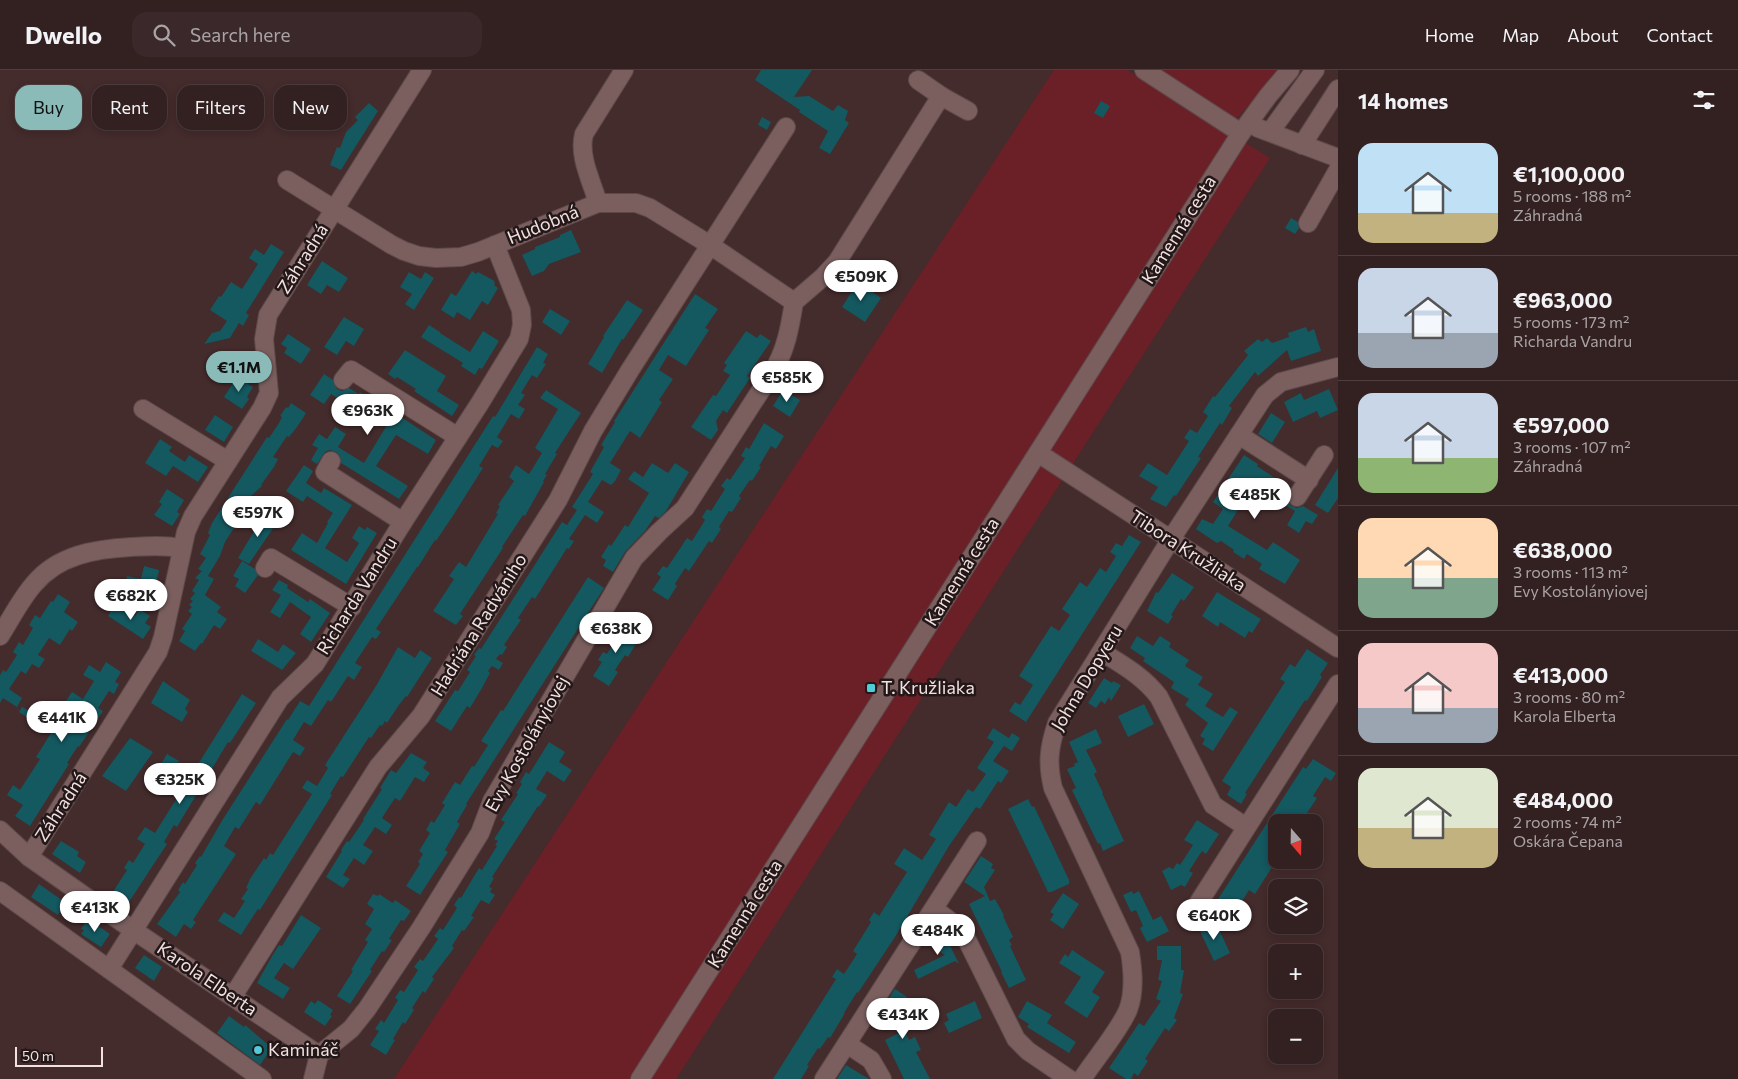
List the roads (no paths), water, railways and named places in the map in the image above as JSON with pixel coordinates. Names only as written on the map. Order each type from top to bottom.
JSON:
[{"type":"street","name":"Záhradná","points":[[29,857],[158,652],[186,532],[193,516],[262,408],[269,393],[264,339],[268,315],[422,70]]},
{"type":"street","points":[[598,203],[582,152],[582,142],[584,134],[624,70]]},
{"type":"street","points":[[1144,70],[1246,128],[1258,128],[1338,158]]},
{"type":"street","points":[[1268,96],[1280,70]]},
{"type":"street","name":"Kamenná cesta","points":[[640,1079],[1246,128],[1268,96],[1290,70]]},
{"type":"street","points":[[1270,132],[1316,70]]},
{"type":"street","points":[[918,80],[968,112]]},
{"type":"street","points":[[1302,145],[1338,89]]},
{"type":"street","points":[[794,302],[824,277],[837,262],[941,96]]},
{"type":"street","name":"Hadriána Radvániho","points":[[233,996],[378,767],[421,716],[558,500],[592,431],[666,312],[787,125]]},
{"type":"street","points":[[1308,223],[1338,170]]},
{"type":"street","name":"Hudobná","points":[[287,180],[392,245],[419,256],[436,258],[461,256],[478,252],[598,203],[636,203],[650,208],[710,245],[794,302]]},
{"type":"street","name":"Richarda Vandru","points":[[108,969],[280,698],[315,664],[480,403],[518,339],[522,320],[519,304],[495,245]]},
{"type":"street","name":"Evy Kostolányiovej","points":[[319,1055],[351,1029],[367,1009],[421,928],[480,833],[492,801],[634,558],[658,532],[686,508],[772,373],[782,356],[788,336],[794,302]]},
{"type":"street","name":"Johna Dopyeru","points":[[1082,1079],[1128,1010],[1132,994],[1133,973],[1130,952],[1053,788],[1048,758],[1057,723],[1171,539],[1265,395],[1280,382],[1338,368]]},
{"type":"street","points":[[350,370],[458,437]]},
{"type":"street","points":[[144,409],[228,460]]},
{"type":"street","points":[[1239,435],[1309,480]]},
{"type":"street","name":"Tibora Kružliaka","points":[[1038,454],[1338,648]]},
{"type":"street","points":[[1297,497],[1324,455]]},
{"type":"street","points":[[324,472],[404,522]]},
{"type":"street","points":[[0,636],[34,583],[65,560],[83,552],[108,548],[163,545],[181,548]]},
{"type":"street","points":[[272,557],[352,607]]},
{"type":"street","points":[[1102,652],[1150,685],[1159,697],[1213,805],[1246,827]]},
{"type":"street","points":[[1199,902],[1338,684]]},
{"type":"street","name":"Karola Elberta","points":[[0,830],[29,857],[133,930],[319,1055]]},
{"type":"street","points":[[824,1079],[977,841]]},
{"type":"street","points":[[0,891],[262,1079]]},
{"type":"street","points":[[934,908],[962,930],[1016,1039],[1028,1051],[1069,1079]]},
{"type":"street","points":[[847,1044],[871,1060],[882,1079]]},
{"type":"street","points":[[313,1079],[319,1055]]},
{"type":"place","name":"T. Kružliaka","points":[[871,688]]},
{"type":"place","name":"Kamináč","points":[[258,1050]]}]
